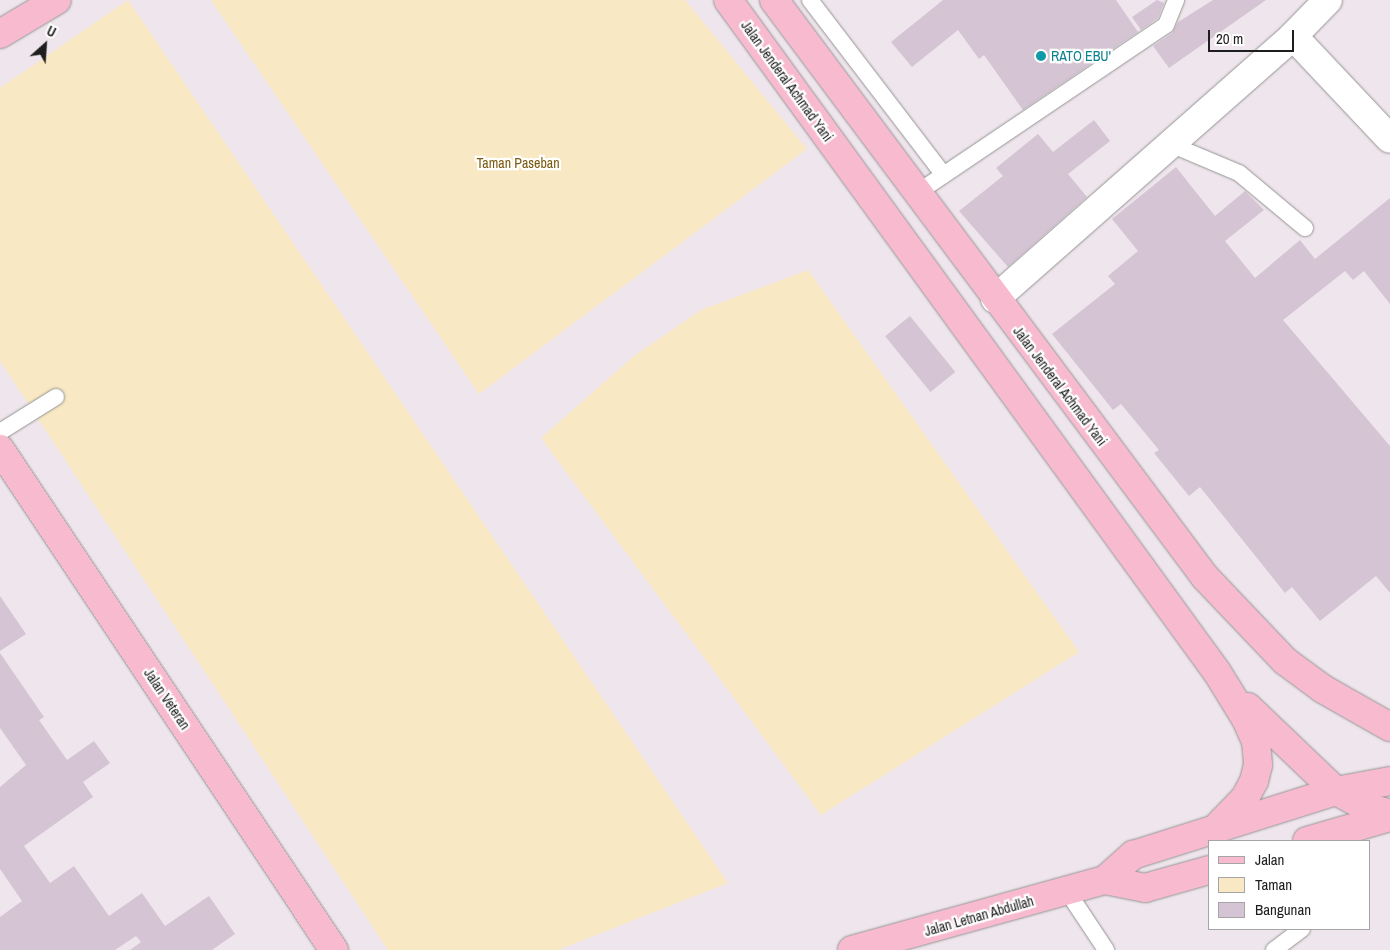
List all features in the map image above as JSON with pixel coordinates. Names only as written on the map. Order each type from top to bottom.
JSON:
[{"type":"street","points":[[0,34],[57,0]]},
{"type":"street","name":"Jalan Jenderal Achmad Yani","points":[[728,0],[1217,672]]},
{"type":"street","name":"Jalan Jenderal Achmad Yani","points":[[774,0],[995,299],[1205,577],[1250,627],[1284,660],[1323,689],[1390,727]]},
{"type":"street","points":[[995,299],[1293,36],[1328,0]]},
{"type":"street","points":[[1293,36],[1390,138]]},
{"type":"street","name":"Jalan Veteran","points":[[0,448],[334,950]]},
{"type":"street","points":[[1217,672],[1265,726],[1336,791],[1364,806],[1390,816]]},
{"type":"street","points":[[1217,672],[1246,719],[1256,741],[1258,765],[1245,798],[1217,827]]},
{"type":"street","name":"Jalan Letnan Abdullah","points":[[868,948],[1105,880],[1133,856],[1217,827],[1336,791],[1390,781]]},
{"type":"street","points":[[1310,840],[1390,816]]},
{"type":"street","name":"Jalan Letnan Abdullah","points":[[1105,880],[1144,888],[1208,870]]},
{"type":"lane","points":[[810,0],[944,175]]},
{"type":"lane","points":[[917,193],[1166,26],[1176,0]]},
{"type":"lane","points":[[1170,144],[1238,173],[1305,228]]},
{"type":"lane","points":[[0,432],[56,397]]},
{"type":"lane","points":[[1067,891],[1106,950]]},
{"type":"lane","points":[[1274,950],[1301,930]]},
{"type":"green space","points":[[128,0],[728,883],[558,950],[388,950],[0,361],[0,88]]},
{"type":"green space","name":"Taman Paseban","points":[[211,0],[685,0],[807,149],[479,394]]},
{"type":"green space","points":[[808,270],[1079,652],[821,815],[541,438],[634,356],[701,310]]},
{"type":"building","name":"RATO EBU'","points":[[943,0],[1116,0],[1138,32],[1023,110],[984,55],[979,59],[958,30],[912,67],[891,42]]},
{"type":"building","points":[[1157,0],[1164,3],[1158,18],[1141,30],[1132,17]]},
{"type":"building","points":[[1213,0],[1266,0],[1169,68],[1153,46],[1172,33],[1178,22]]},
{"type":"building","points":[[1094,120],[1110,141],[1068,174],[1087,197],[1008,267],[959,211],[1003,176],[996,168],[1038,134],[1053,152]]},
{"type":"building","points":[[1176,167],[1215,216],[1245,191],[1264,210],[1225,241],[1255,278],[1300,240],[1315,259],[1390,198],[1390,304],[1364,271],[1353,280],[1345,271],[1283,320],[1390,446],[1390,593],[1376,576],[1320,621],[1292,587],[1285,593],[1200,487],[1189,496],[1154,453],[1159,450],[1121,404],[1113,410],[1052,334],[1115,284],[1108,276],[1138,251],[1112,219]]},
{"type":"building","points":[[910,316],[955,372],[930,392],[885,336]]},
{"type":"building","points":[[0,596],[26,634],[0,651]]},
{"type":"building","points":[[0,653],[44,717],[39,720],[67,760],[94,741],[110,763],[83,782],[93,797],[24,846],[50,883],[74,866],[109,916],[142,893],[165,926],[209,896],[235,934],[212,950],[130,950],[141,942],[136,936],[115,950],[0,950],[0,917],[22,901],[0,869],[0,787],[26,765],[0,728]]},
{"type":"place","name":"RATO EBU'","points":[[1041,56]]}]
